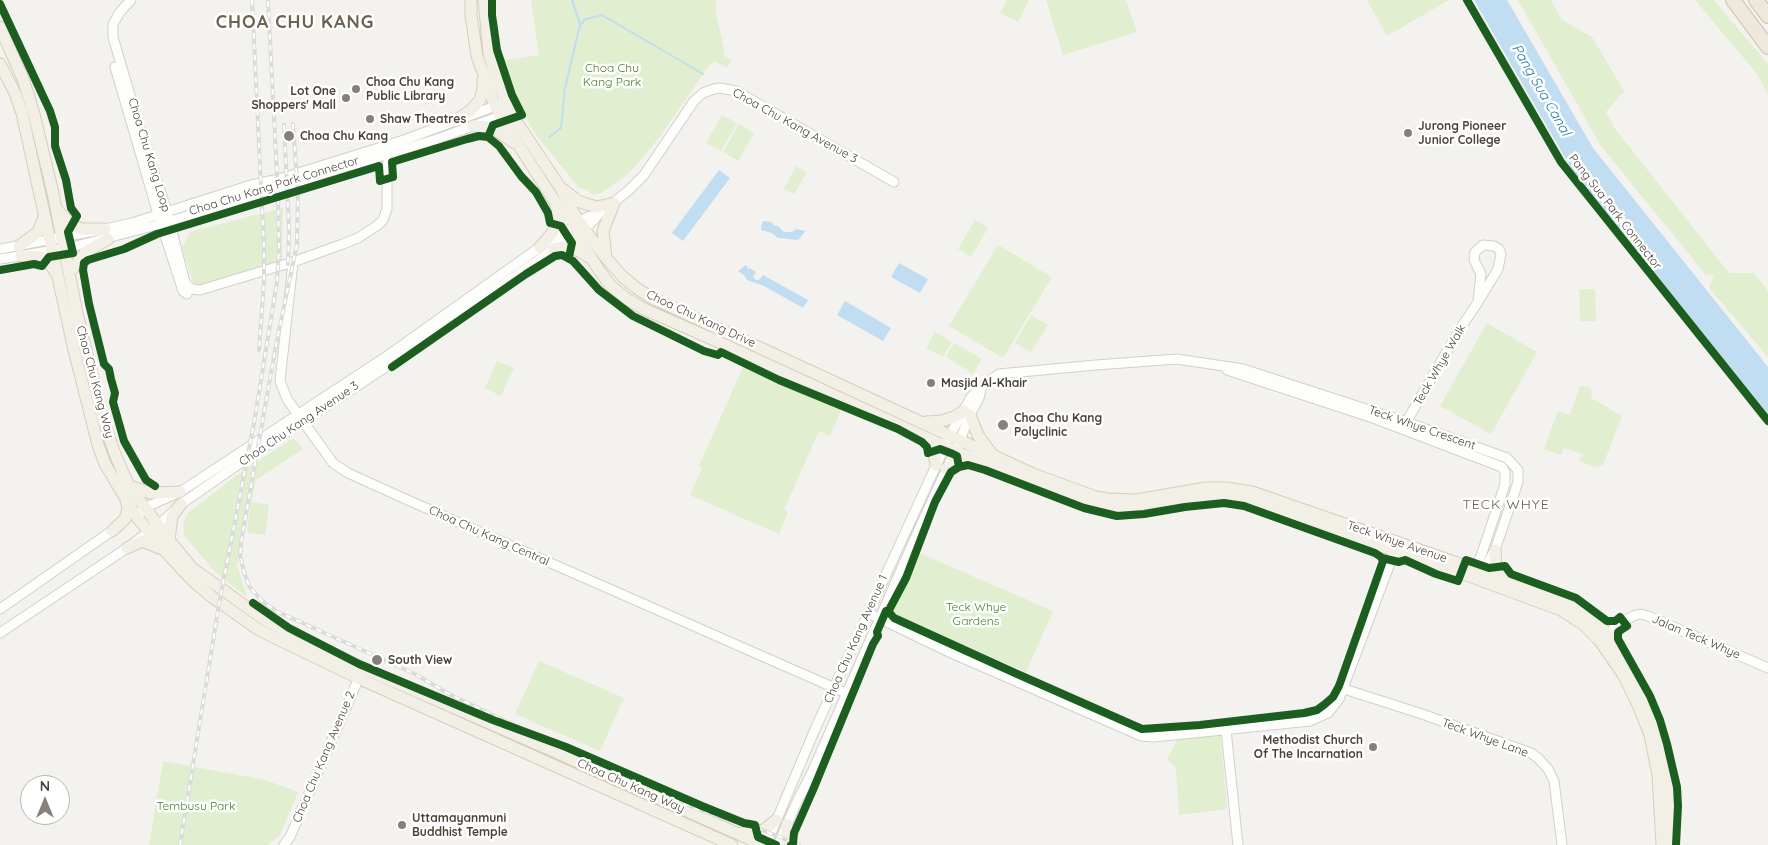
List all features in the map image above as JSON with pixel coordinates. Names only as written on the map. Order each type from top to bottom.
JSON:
[{"type":"highway","points":[[1733,0],[1768,47]]},
{"type":"highway","points":[[1756,0],[1768,16]]},
{"type":"main road","name":"Choa Chu Kang Drive","points":[[471,0],[471,15],[483,73],[503,109],[518,146],[555,201],[577,228],[622,276],[650,297],[955,437]]},
{"type":"main road","name":"Choa Chu Kang Drive","points":[[484,3],[489,54],[503,109],[560,187],[594,262],[610,285],[627,299],[644,309],[950,449]]},
{"type":"main road","points":[[471,15],[475,8],[484,3]]},
{"type":"main road","name":"Choa Chu Kang Way","points":[[0,27],[23,79],[34,114],[57,210],[57,244]]},
{"type":"main road","name":"Choa Chu Kang Way","points":[[0,64],[15,93],[22,113],[45,214],[57,244],[98,446],[105,464],[136,516],[148,532],[166,545]]},
{"type":"main road","points":[[456,121],[471,110],[480,100],[483,90],[483,73]]},
{"type":"main road","points":[[473,126],[492,127],[518,146]]},
{"type":"main road","points":[[560,187],[578,201],[586,204],[597,207],[614,203]]},
{"type":"main road","points":[[540,247],[553,232],[556,224],[558,214],[555,201]]},
{"type":"main road","points":[[606,258],[604,231],[614,203]]},
{"type":"main road","points":[[57,210],[72,225],[107,234]]},
{"type":"main road","points":[[45,214],[38,232],[20,251],[46,261],[64,275],[107,234]]},
{"type":"main road","points":[[554,249],[571,248],[581,252],[594,262]]},
{"type":"main road","name":"Choa Chu Kang Way","points":[[64,275],[77,313],[103,419],[130,486],[158,524],[166,545],[193,581],[212,597],[259,630],[764,845]]},
{"type":"main road","points":[[921,422],[942,421],[967,413],[978,435],[991,453]]},
{"type":"main road","name":"Teck Whye Avenue","points":[[955,437],[1049,480],[1108,499],[1136,500],[1206,488],[1243,490],[1476,575],[1561,610],[1604,637],[1639,707],[1650,735],[1658,774],[1662,845]]},
{"type":"main road","points":[[930,440],[941,467],[973,457]]},
{"type":"main road","name":"Teck Whye Avenue","points":[[950,449],[1094,505],[1119,509],[1160,505],[1208,496],[1241,498],[1396,547]]},
{"type":"main road","points":[[127,548],[142,541],[166,545],[172,516],[181,498],[151,493],[130,486]]},
{"type":"main road","points":[[112,531],[125,518],[128,508],[125,498]]},
{"type":"main road","points":[[1495,550],[1496,567],[1504,580]]},
{"type":"main road","name":"Teck Whye Avenue","points":[[1476,575],[1504,580],[1576,607],[1633,672],[1657,722],[1669,774],[1671,845]]},
{"type":"main road","name":"Choa Chu Kang Way","points":[[360,673],[732,845]]},
{"type":"main road","points":[[737,833],[755,833],[781,822],[787,845]]},
{"type":"street","name":"Choa Chu Kang Loop","points":[[123,0],[108,21],[106,34],[165,223],[183,291],[187,294]]},
{"type":"street","points":[[109,43],[116,18],[131,0]]},
{"type":"street","name":"Choa Chu Kang Loop","points":[[112,32],[162,213]]},
{"type":"street","name":"Choa Chu Kang Avenue 3","points":[[300,417],[390,364],[554,249],[587,217],[599,214],[614,203],[644,175],[694,101],[708,91],[728,88],[742,94],[894,182]]},
{"type":"street","points":[[107,234],[162,213],[356,154],[456,121],[503,109]]},
{"type":"street","points":[[0,259],[20,251],[165,223],[473,126],[503,109]]},
{"type":"street","name":"Choa Chu Kang Loop","points":[[165,223],[185,282],[195,291],[345,250],[383,220],[387,209],[387,164],[392,153]]},
{"type":"street","name":"Choa Chu Kang Avenue 3","points":[[0,633],[127,548],[158,524],[181,498],[300,417],[540,247],[577,228]]},
{"type":"street","name":"Teck Whye Walk","points":[[1405,425],[1458,332],[1478,302],[1498,269],[1501,254],[1494,246],[1483,245],[1475,252],[1474,260],[1481,274],[1478,302]]},
{"type":"street","points":[[0,249],[20,251]]},
{"type":"street","name":"Choa Chu Kang Central","points":[[293,265],[280,381],[287,400],[326,456],[333,463],[348,473],[846,693]]},
{"type":"street","name":"Teck Whye Crescent","points":[[955,437],[967,413],[979,398],[982,386],[992,378],[1007,373],[1176,360],[1208,363],[1507,458],[1515,465],[1519,474],[1518,482],[1495,550],[1476,575]]},
{"type":"street","name":"Teck Whye Crescent","points":[[1405,425],[1502,467],[1505,472],[1505,484],[1476,575]]},
{"type":"street","name":"Choa Chu Kang Avenue 1","points":[[778,845],[781,822],[834,688],[868,613],[955,437]]},
{"type":"street","name":"Choa Chu Kang Avenue 1","points":[[764,845],[781,822],[813,770],[880,618],[941,467]]},
{"type":"street","name":"Choa Chu Kang Avenue 3","points":[[0,609],[146,508],[181,498]]},
{"type":"street","points":[[868,613],[966,660],[1141,736],[1154,737],[1310,721],[1328,713],[1344,689],[1396,547]]},
{"type":"street","name":"Jalan Teck Whye","points":[[1604,637],[1633,616],[1640,614],[1768,668]]},
{"type":"street","name":"Choa Chu Kang Avenue 2","points":[[284,845],[290,837],[360,673]]},
{"type":"street","name":"Teck Whye Lane","points":[[1344,689],[1422,714],[1531,753],[1538,758],[1548,769],[1554,781],[1562,845]]},
{"type":"street","points":[[1226,730],[1238,845]]},
{"type":"green space","name":"Choa Chu Kang Park","points":[[531,0],[716,0],[716,13],[725,54],[723,55],[731,60],[727,68],[715,61],[710,64],[659,138],[639,162],[627,175],[601,193],[593,195],[587,190],[579,188],[536,135],[514,97],[500,61],[539,55]]},
{"type":"green space","points":[[1007,0],[1029,0],[1018,22],[1000,13]]},
{"type":"green space","points":[[1046,0],[1126,0],[1137,32],[1063,55]]},
{"type":"green space","points":[[1367,0],[1449,0],[1387,36]]},
{"type":"green space","points":[[1518,0],[1551,0],[1562,20],[1592,37],[1624,91],[1606,112],[1616,130],[1729,273],[1754,273],[1768,291],[1768,357],[1709,288],[1714,276],[1711,274],[1706,275],[1601,146]]},
{"type":"green space","points":[[1695,0],[1714,0],[1768,64],[1768,95],[1757,74]]},
{"type":"green space","points":[[722,115],[737,123],[721,151],[706,143]]},
{"type":"green space","points":[[739,124],[754,133],[738,161],[723,152]]},
{"type":"green space","points":[[796,166],[807,172],[794,194],[784,189]]},
{"type":"green space","points":[[283,208],[282,260],[202,285],[196,285],[193,282],[182,248],[190,232]]},
{"type":"green space","points":[[975,220],[988,228],[971,257],[958,249]]},
{"type":"green space","points":[[998,245],[1052,277],[1003,358],[949,326]]},
{"type":"green space","points":[[1579,289],[1595,289],[1596,321],[1580,321]]},
{"type":"green space","points":[[1031,315],[1048,325],[1031,352],[1015,343]]},
{"type":"green space","points":[[1487,323],[1537,352],[1491,434],[1440,406]]},
{"type":"green space","points":[[935,332],[952,342],[943,357],[926,348]]},
{"type":"green space","points":[[954,343],[982,359],[973,374],[946,357]]},
{"type":"green space","points":[[497,361],[514,368],[501,396],[485,388]]},
{"type":"green space","points":[[744,365],[842,408],[830,436],[819,431],[784,510],[788,512],[779,534],[690,495],[702,468],[699,466]]},
{"type":"green space","points":[[1580,386],[1589,387],[1592,390],[1591,398],[1622,416],[1603,465],[1596,467],[1579,461],[1582,454],[1564,448],[1561,455],[1544,449],[1558,411],[1570,415]]},
{"type":"green space","points":[[293,438],[303,449],[256,480],[251,502],[269,505],[265,535],[247,532],[250,505],[237,565],[247,597],[215,572],[184,535],[183,525],[187,514],[234,477]]},
{"type":"green space","name":"Teck Whye Gardens","points":[[917,552],[1053,611],[1026,672],[890,613]]},
{"type":"green space","points":[[539,661],[624,698],[600,751],[515,714]]},
{"type":"green space","points":[[1220,728],[1227,809],[1179,815],[1176,768],[1167,759],[1182,731]]},
{"type":"green space","name":"Tembusu Park","points":[[163,761],[265,780],[298,792],[280,835],[268,845],[149,845]]},
{"type":"water","name":"Pang Sua Canal","points":[[1474,0],[1507,0],[1593,148],[1768,367],[1768,414],[1571,168]]},
{"type":"water","points":[[719,170],[730,178],[683,241],[672,233]]},
{"type":"water","points":[[764,221],[771,222],[784,232],[792,232],[796,229],[806,231],[798,240],[778,238],[772,233],[761,230]]},
{"type":"water","points":[[899,263],[928,279],[920,293],[891,277]]},
{"type":"water","points":[[746,265],[748,269],[750,268],[756,272],[753,277],[756,280],[759,280],[763,275],[808,300],[803,308],[764,286],[747,280],[738,271]]},
{"type":"water","points":[[845,301],[891,328],[883,341],[837,315]]},
{"type":"waterway","points":[[572,0],[580,24]]},
{"type":"waterway","points":[[549,137],[561,128],[565,88],[580,25],[586,19],[602,15],[703,74]]},
{"type":"railway","points":[[252,0],[264,248],[264,282],[259,350]]},
{"type":"railway","points":[[180,845],[219,604],[254,423],[277,282],[279,249],[278,195],[268,0]]},
{"type":"railway","points":[[293,124],[298,194],[297,244],[276,345],[242,537],[240,554],[249,586],[262,601],[276,611],[415,674],[449,694],[541,738],[697,809],[765,831],[799,845]]},
{"type":"railway","points":[[284,125],[289,229],[288,264]]},
{"type":"cycle path","points":[[488,137],[493,125],[522,115],[512,95],[497,50],[492,0]]},
{"type":"cycle path","name":"Pang Sua Park Connector","points":[[1467,0],[1561,162],[1768,421]]},
{"type":"cycle path","points":[[0,4],[50,111],[55,127],[55,146],[66,180],[71,208],[77,216],[68,232],[73,253]]},
{"type":"cycle path","name":"Choa Chu Kang Park Connector","points":[[84,263],[88,260],[124,249],[157,234],[379,166],[380,181],[393,177],[392,162],[467,139],[479,136],[488,137]]},
{"type":"cycle path","points":[[488,137],[499,146],[521,176],[536,192],[548,213],[550,223],[561,226],[572,243],[569,257]]},
{"type":"cycle path","points":[[0,270],[34,264],[42,266],[49,257],[73,253]]},
{"type":"cycle path","points":[[392,367],[526,274],[555,256],[562,255],[573,261],[599,290],[633,316],[704,351],[718,355],[721,352],[779,380],[898,429],[922,442],[927,447],[928,453],[940,449],[953,454],[957,456],[959,467]]},
{"type":"cycle path","points":[[84,263],[83,270],[89,304],[104,364],[109,369],[115,393],[113,402],[124,441],[146,480],[155,486]]},
{"type":"cycle path","points":[[791,845],[793,844],[794,833],[878,636],[877,632],[886,611],[889,610],[906,578],[935,502],[951,472],[959,467],[968,465],[985,470],[1084,508],[1117,516],[1224,503],[1244,506],[1375,553],[1383,561],[1339,686],[1333,697],[1317,710],[1304,713],[1200,725],[1142,729],[894,618],[888,611]]},
{"type":"cycle path","points":[[1382,558],[1399,562],[1405,560],[1436,574],[1458,581],[1466,560],[1489,568],[1505,566],[1511,574],[1576,598],[1607,621],[1615,621],[1620,617],[1627,626],[1618,632],[1618,639],[1650,696],[1667,744],[1677,787],[1676,845]]},
{"type":"cycle path","points":[[253,603],[289,628],[359,664],[493,720],[566,747],[702,806],[744,823],[755,825],[758,837],[776,845]]},
{"type":"place","name":"Choa Chu Kang Public Library","points":[[356,89]]},
{"type":"place","name":"Lot One Shoppers' Mall","points":[[346,98]]},
{"type":"place","name":"Shaw Theatres","points":[[370,119]]},
{"type":"place","name":"Jurong Pioneer Junior College","points":[[1408,133]]},
{"type":"place","name":"Choa Chu Kang","points":[[289,136]]},
{"type":"place","name":"Masjid Al-Khair","points":[[931,383]]},
{"type":"place","name":"Choa Chu Kang Polyclinic","points":[[1003,425]]},
{"type":"place","name":"South View","points":[[377,660]]},
{"type":"place","name":"Methodist Church Of The Incarnation","points":[[1373,747]]},
{"type":"place","name":"Uttamayanmuni Buddhist Temple","points":[[402,825]]},
{"type":"district","name":"CHOA CHU KANG","points":[[295,23]]},
{"type":"district","name":"TECK WHYE","points":[[1506,505]]}]
